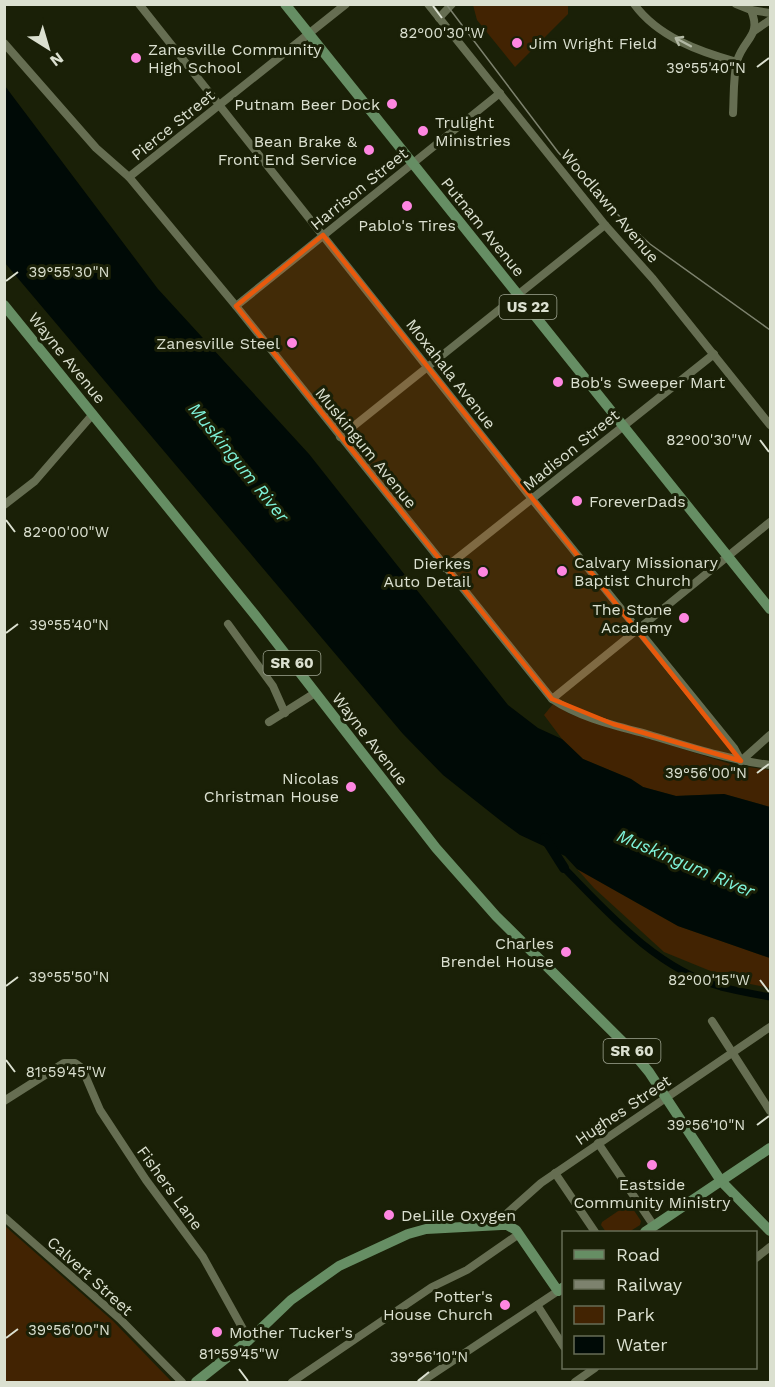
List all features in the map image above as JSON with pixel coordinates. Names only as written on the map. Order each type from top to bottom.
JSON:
[{"type":"main road","name":"Putnam Avenue","points":[[285,4],[771,609]]},
{"type":"main road","name":"Wayne Avenue","points":[[4,305],[315,693],[419,827],[471,889],[530,951],[618,1035],[640,1061],[721,1181]]},
{"type":"main road","points":[[650,1229],[771,1148]]},
{"type":"main road","name":"SR 60","points":[[721,1181],[771,1231]]},
{"type":"main road","points":[[196,1383],[249,1340],[305,1289],[330,1271],[408,1234],[426,1229],[501,1225],[512,1227],[561,1289]]},
{"type":"street","name":"Moxahala Avenue","points":[[139,4],[532,499],[734,748],[741,761]]},
{"type":"street","name":"Pierce Street","points":[[129,177],[345,4]]},
{"type":"street","name":"Woodlawn Avenue","points":[[429,4],[605,225],[653,279],[771,425]]},
{"type":"street","points":[[440,18],[452,4]]},
{"type":"street","points":[[634,4],[657,27],[681,42],[714,56],[737,62]]},
{"type":"street","points":[[736,4],[751,10],[771,13]]},
{"type":"street","points":[[751,10],[756,22],[754,32]]},
{"type":"street","points":[[732,113],[737,62],[743,47],[754,32],[771,20]]},
{"type":"street","name":"Muskingum Avenue","points":[[4,43],[96,148],[129,177],[236,306],[552,699],[566,709],[741,761],[771,765]]},
{"type":"street","name":"Harrison Street","points":[[236,306],[500,93]]},
{"type":"street","points":[[340,437],[605,225]]},
{"type":"street","name":"Madison Street","points":[[445,568],[714,354]]},
{"type":"street","points":[[4,505],[35,482],[93,414]]},
{"type":"street","points":[[552,699],[771,522]]},
{"type":"street","points":[[228,624],[273,686],[285,713]]},
{"type":"street","points":[[269,722],[315,693]]},
{"type":"street","points":[[741,761],[771,735]]},
{"type":"street","points":[[712,1021],[771,1111]]},
{"type":"street","name":"Hughes Street","points":[[501,1225],[504,1216],[555,1173],[771,1027]]},
{"type":"street","name":"Fishers Lane","points":[[4,1101],[64,1063],[75,1063],[82,1068],[100,1110],[146,1180],[203,1257],[249,1340]]},
{"type":"street","points":[[598,1143],[650,1229]]},
{"type":"street","points":[[555,1173],[594,1231]]},
{"type":"street","name":"Calvert Street","points":[[4,1217],[120,1319],[182,1383]]},
{"type":"street","points":[[292,1383],[432,1287],[466,1270],[519,1234]]},
{"type":"street","points":[[757,1257],[771,1247]]},
{"type":"street","points":[[421,1383],[561,1289]]},
{"type":"street","points":[[537,1305],[562,1344]]},
{"type":"street","points":[[578,1369],[582,1376]]},
{"type":"street","points":[[574,1383],[593,1369]]},
{"type":"highlighted area","points":[[323,235],[741,761],[613,724],[552,699],[236,306]]},
{"type":"green space","name":"Jim Wright Field","points":[[473,4],[568,5],[568,14],[515,67],[477,20]]},
{"type":"green space","points":[[553,704],[570,714],[734,765],[770,770],[770,807],[724,794],[676,796],[643,787],[631,779],[583,759],[562,739],[544,715]]},
{"type":"green space","points":[[577,869],[678,926],[770,958],[770,988],[735,981],[664,952],[594,888]]},
{"type":"green space","points":[[627,1205],[631,1206],[641,1221],[640,1225],[631,1231],[605,1231],[601,1225]]},
{"type":"green space","points":[[5,1226],[113,1321],[172,1382],[5,1382]]},
{"type":"water","points":[[5,86],[158,289],[309,454],[508,705],[538,728],[562,739],[583,759],[631,779],[643,787],[676,796],[724,794],[770,807],[770,958],[678,926],[577,869],[565,856],[520,835],[443,775],[403,734],[5,263]]},
{"type":"waterway","name":"Muskingum River","points":[[545,838],[564,868]]},
{"type":"waterway","name":"Muskingum River","points":[[564,868],[635,938],[675,967],[721,987],[770,997]]},
{"type":"railway","points":[[446,4],[558,152],[593,192],[650,244],[770,330]]},
{"type":"place","name":"Jim Wright Field","points":[[517,43]]},
{"type":"place","name":"Zanesville Community High School","points":[[136,58]]},
{"type":"place","name":"Putnam Beer Dock","points":[[392,104]]},
{"type":"place","name":"Trulight Ministries","points":[[423,131]]},
{"type":"place","name":"Bean Brake & Front End Service","points":[[369,150]]},
{"type":"place","name":"Pablo's Tires","points":[[407,206]]},
{"type":"place","name":"Zanesville Steel","points":[[292,343]]},
{"type":"place","name":"Bob's Sweeper Mart","points":[[558,382]]},
{"type":"place","name":"ForeverDads","points":[[577,501]]},
{"type":"place","name":"Calvary Missionary Baptist Church","points":[[562,571]]},
{"type":"place","name":"Dierkes Auto Detail","points":[[483,572]]},
{"type":"place","name":"The Stone Academy","points":[[684,618]]},
{"type":"place","name":"Nicolas Christman House","points":[[351,787]]},
{"type":"place","name":"Charles Brendel House","points":[[566,952]]},
{"type":"place","name":"Eastside Community Ministry","points":[[652,1165]]},
{"type":"place","name":"DeLille Oxygen","points":[[389,1215]]},
{"type":"place","name":"Potter's House Church","points":[[505,1305]]},
{"type":"place","name":"Mother Tucker's","points":[[217,1332]]}]
